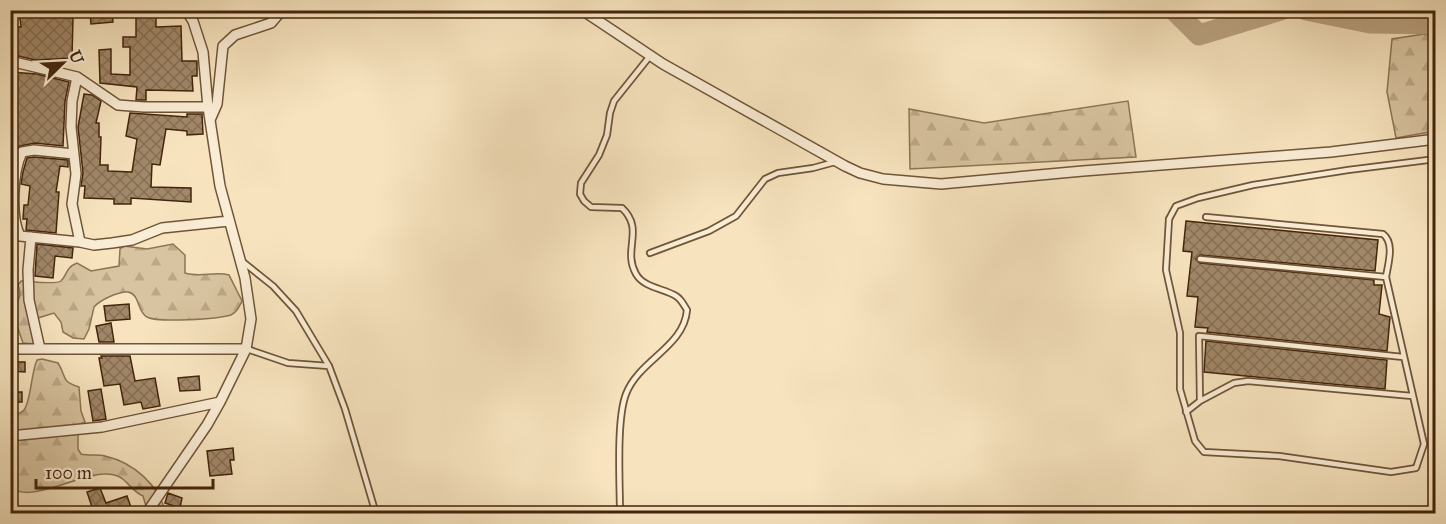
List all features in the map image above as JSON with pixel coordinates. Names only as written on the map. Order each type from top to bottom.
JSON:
[{"type":"street","points":[[146,513],[207,425],[220,402],[246,349],[251,319],[245,278],[220,186],[208,107],[204,52],[193,21],[186,10]]},
{"type":"street","points":[[193,21],[195,10]]},
{"type":"street","points":[[210,120],[217,104],[223,46],[235,35],[271,23],[282,10]]},
{"type":"street","points":[[582,10],[650,56],[860,173],[883,179],[941,184],[1331,152],[1436,139]]},
{"type":"street","points":[[10,60],[77,77],[118,105],[208,107]]},
{"type":"street","points":[[77,77],[72,101],[76,174],[72,204],[80,242]]},
{"type":"street","points":[[74,154],[34,150],[21,153],[14,191],[15,220],[20,236],[94,245],[132,240],[162,228],[229,221]]},
{"type":"street","points":[[31,237],[28,270],[29,300],[40,349]]},
{"type":"street","points":[[10,348],[246,349]]},
{"type":"street","points":[[10,436],[102,427],[220,402]]},
{"type":"lane","points":[[620,513],[621,424],[626,394],[641,371],[680,334],[686,322],[687,310],[676,296],[642,282],[636,274],[631,251],[634,223],[629,214],[622,208],[591,207],[580,194],[581,183],[607,135],[614,101],[650,56]]},
{"type":"lane","points":[[1206,217],[1383,234],[1387,237],[1390,243],[1386,277],[1424,444],[1416,468],[1390,472],[1279,456],[1204,452],[1195,441],[1180,389],[1180,333],[1166,270],[1169,219],[1176,206],[1198,198],[1253,185],[1436,159]]},
{"type":"lane","points":[[650,253],[709,231],[736,216],[765,178],[778,173],[813,168],[838,161]]},
{"type":"lane","points":[[239,258],[273,286],[296,311],[329,366],[345,409],[376,513]]},
{"type":"lane","points":[[1200,259],[1386,277]]},
{"type":"lane","points":[[1200,401],[1199,336],[1403,357]]},
{"type":"lane","points":[[246,349],[288,363],[329,366]]},
{"type":"lane","points":[[1186,412],[1200,401],[1234,383],[1248,381],[1412,396]]},
{"type":"green space","points":[[1424,34],[1435,36],[1435,131],[1396,138],[1387,92],[1392,39]]},
{"type":"green space","points":[[1128,101],[1136,157],[910,169],[909,109],[984,123]]},
{"type":"green space","points":[[173,244],[185,255],[185,273],[229,275],[242,301],[235,312],[231,315],[202,319],[153,319],[144,315],[132,293],[124,292],[110,296],[94,307],[84,339],[73,338],[63,332],[61,322],[54,313],[38,318],[34,344],[23,343],[15,320],[11,316],[11,306],[19,297],[18,285],[21,281],[58,282],[70,267],[77,263],[91,271],[119,266],[120,249],[124,246],[147,249]]},
{"type":"green space","points":[[37,360],[58,363],[66,380],[79,387],[81,411],[85,422],[78,425],[78,449],[81,454],[116,459],[135,470],[157,493],[166,513],[148,513],[143,496],[118,476],[112,474],[94,475],[32,492],[14,489],[11,470],[10,418],[23,411],[26,406]]},
{"type":"building","points":[[19,10],[54,10],[54,16],[73,18],[72,58],[35,60],[10,54],[10,26],[21,27]]},
{"type":"building","points":[[136,10],[156,10],[156,27],[181,26],[182,61],[197,61],[197,76],[192,76],[193,91],[146,90],[146,100],[136,100],[137,87],[100,83],[99,50],[111,49],[111,74],[130,75],[130,47],[123,47],[123,37],[136,37]]},
{"type":"building","points":[[112,11],[113,22],[91,24],[90,13]]},
{"type":"building","points":[[10,72],[37,74],[69,82],[65,101],[63,146],[35,143],[20,146],[10,166]]},
{"type":"building","points":[[84,94],[92,95],[101,101],[96,123],[99,123],[99,137],[101,137],[100,165],[108,165],[108,171],[132,172],[137,139],[126,136],[130,113],[187,117],[187,114],[202,114],[203,134],[187,135],[187,131],[166,129],[160,165],[152,164],[151,187],[191,188],[191,202],[131,198],[131,204],[114,204],[114,199],[84,198],[85,186],[81,186],[83,173],[78,127]]},
{"type":"building","points":[[27,158],[68,160],[68,167],[60,166],[56,192],[59,192],[56,233],[26,230],[27,219],[23,219],[24,205],[28,205],[30,186],[21,184]]},
{"type":"building","points":[[1186,221],[1378,240],[1375,271],[1200,255],[1196,259],[1200,263],[1374,280],[1374,285],[1382,285],[1379,314],[1390,317],[1387,351],[1207,332],[1208,328],[1195,327],[1198,297],[1187,296],[1192,252],[1183,251]]},
{"type":"building","points":[[37,244],[73,248],[72,258],[55,256],[53,278],[35,276]]},
{"type":"building","points":[[129,304],[130,319],[106,321],[104,306]]},
{"type":"building","points":[[111,323],[114,342],[99,342],[96,326]]},
{"type":"building","points":[[1206,341],[1387,360],[1385,389],[1204,372]]},
{"type":"building","points":[[101,356],[130,356],[135,381],[155,378],[160,406],[143,409],[141,402],[124,405],[120,384],[104,386],[99,358],[102,358]]},
{"type":"building","points":[[10,362],[25,362],[25,372],[10,371]]},
{"type":"building","points":[[199,376],[200,390],[180,391],[178,378]]},
{"type":"building","points":[[101,389],[106,419],[93,421],[88,391]]},
{"type":"building","points":[[10,392],[22,392],[22,402],[10,402]]},
{"type":"building","points":[[233,448],[234,460],[230,460],[232,474],[210,476],[207,451]]},
{"type":"building","points":[[100,488],[106,503],[127,496],[133,513],[94,513],[87,492]]},
{"type":"building","points":[[168,493],[182,498],[180,508],[165,503]]},
{"type":"waterway","points":[[1174,10],[1199,35],[1281,10]]},
{"type":"waterway","points":[[1306,10],[1370,23],[1436,24]]}]
